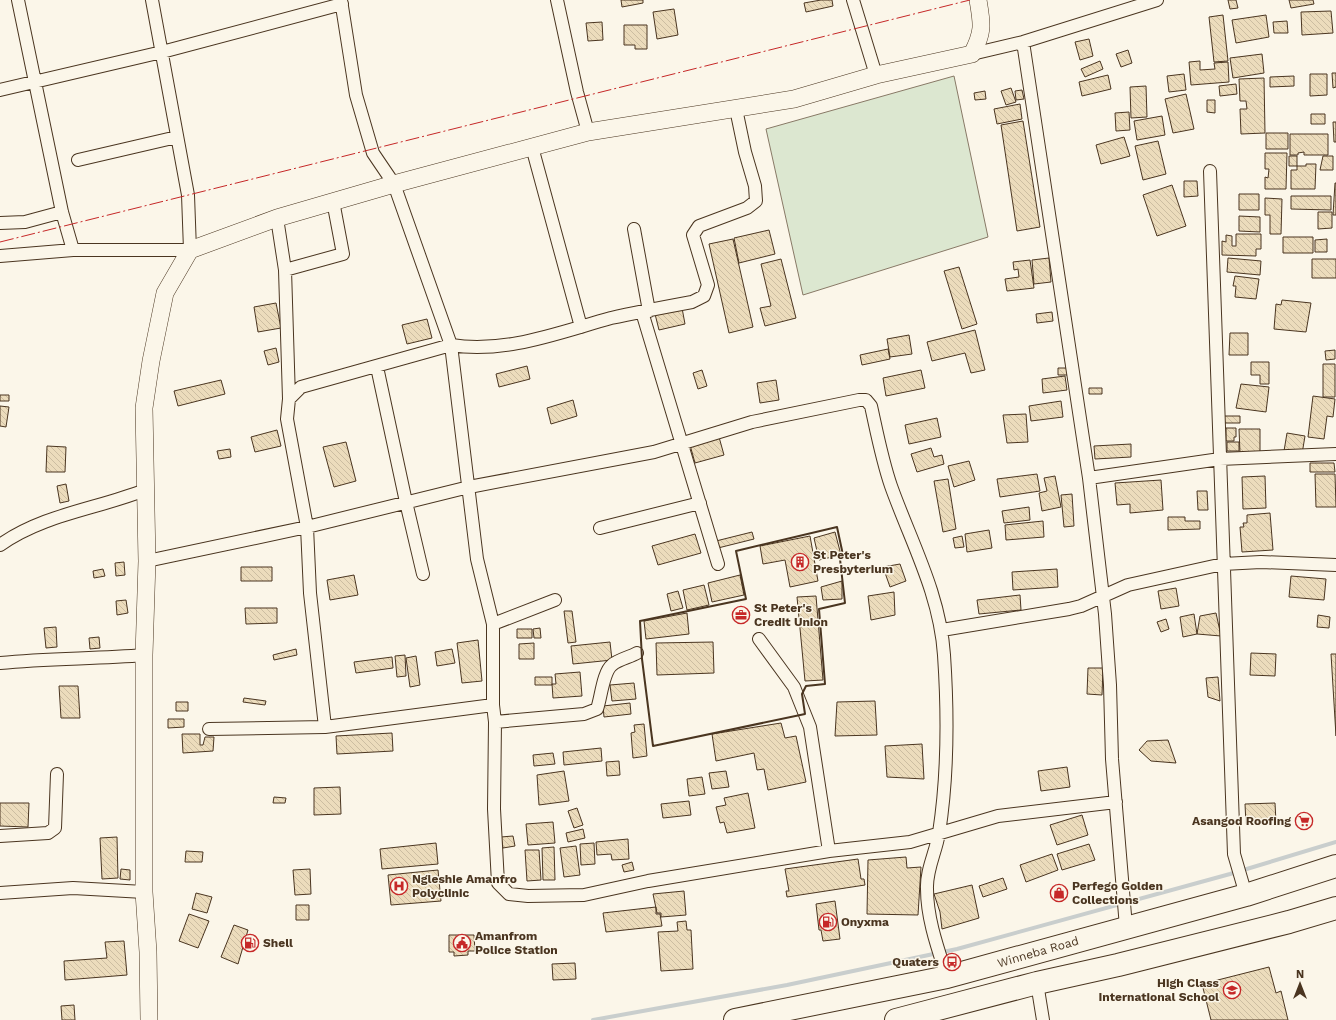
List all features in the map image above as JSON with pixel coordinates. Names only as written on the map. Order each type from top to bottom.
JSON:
[{"type":"highway","name":"Winneba Road","points":[[735,1020],[947,977],[1246,895],[1336,866]]},
{"type":"highway","points":[[896,1020],[1037,983],[1118,965],[1289,922],[1336,908]]},
{"type":"highway","points":[[1118,965],[1119,929]]},
{"type":"street","points":[[18,0],[62,212],[72,250]]},
{"type":"street","points":[[149,1020],[148,952],[144,892],[144,655],[147,561],[144,408],[151,361],[165,293],[190,250],[188,195],[152,0]]},
{"type":"street","points":[[558,0],[577,92],[588,132]]},
{"type":"street","points":[[853,0],[876,75]]},
{"type":"street","points":[[972,54],[978,42],[982,27],[978,0]]},
{"type":"street","points":[[0,256],[72,250],[190,250],[277,218],[333,201],[588,132],[794,99],[876,75],[1023,42],[1157,0]]},
{"type":"street","points":[[0,90],[162,52],[342,2],[356,96],[370,146],[373,153],[394,184],[451,345],[477,559],[493,624],[493,706],[495,722],[494,809],[498,883],[510,894],[528,896],[584,895],[648,881],[829,851],[910,842],[998,816],[1116,802]]},
{"type":"street","points":[[1023,42],[1089,478],[1103,595],[1110,684],[1112,759],[1116,802],[1119,929]]},
{"type":"street","points":[[289,399],[301,387],[377,367],[451,345],[466,348],[527,342],[581,327],[692,302],[704,296],[708,285],[693,235],[699,226],[747,208],[756,200],[755,186],[745,152],[736,109]]},
{"type":"street","points":[[78,160],[177,136]]},
{"type":"street","points":[[532,147],[581,327]]},
{"type":"street","points":[[1210,171],[1234,854],[1246,895]]},
{"type":"street","points":[[285,270],[343,254],[333,201]]},
{"type":"street","points":[[0,223],[25,222],[62,212]]},
{"type":"street","points":[[277,218],[285,270],[289,399],[287,419],[307,527],[310,593],[326,727]]},
{"type":"street","points":[[634,229],[646,312],[682,445],[718,564]]},
{"type":"street","points":[[377,367],[423,574]]},
{"type":"street","points":[[147,561],[307,527],[469,487],[654,452],[682,445],[752,422],[859,400],[866,400],[872,406],[884,465],[930,584],[942,630],[944,655],[946,756],[939,834],[926,887],[927,903],[934,938],[947,977]]},
{"type":"street","points":[[1089,478],[1220,458],[1336,454]]},
{"type":"street","points":[[0,545],[48,519],[98,504],[122,499],[145,490]]},
{"type":"street","points":[[600,528],[700,503]]},
{"type":"street","points":[[942,630],[1069,609],[1081,606],[1128,585],[1223,564],[1261,562],[1336,565]]},
{"type":"street","points":[[493,624],[556,600]]},
{"type":"street","points":[[759,640],[794,687],[810,727],[829,851]]},
{"type":"street","points":[[495,722],[584,714],[597,709],[605,678],[611,665],[637,653]]},
{"type":"street","points":[[0,663],[39,659],[92,659],[144,655]]},
{"type":"street","points":[[209,729],[326,727],[493,706]]},
{"type":"street","points":[[0,836],[48,833],[55,828],[58,774]]},
{"type":"street","points":[[0,893],[73,888],[144,892]]},
{"type":"street","points":[[1037,983],[1043,1020]]},
{"type":"green space","points":[[954,76],[988,237],[803,295],[766,129]]},
{"type":"building","points":[[621,0],[643,0],[643,3],[622,7]]},
{"type":"building","points":[[832,0],[833,6],[806,12],[804,3]]},
{"type":"building","points":[[1228,0],[1236,0],[1238,8],[1230,9]]},
{"type":"building","points":[[1289,0],[1313,0],[1314,4],[1291,8]]},
{"type":"building","points":[[674,9],[678,35],[657,39],[653,12]]},
{"type":"building","points":[[1331,11],[1333,33],[1302,35],[1301,12]]},
{"type":"building","points":[[1223,15],[1228,61],[1214,62],[1209,17]]},
{"type":"building","points":[[1266,15],[1269,37],[1236,43],[1232,20]]},
{"type":"building","points":[[1287,21],[1288,33],[1274,33],[1273,22]]},
{"type":"building","points":[[602,22],[603,40],[588,41],[586,23]]},
{"type":"building","points":[[624,25],[647,25],[647,49],[635,49],[635,45],[624,45]]},
{"type":"building","points":[[1089,39],[1093,56],[1080,60],[1075,42]]},
{"type":"building","points":[[1128,50],[1132,63],[1121,67],[1116,54]]},
{"type":"building","points":[[1262,54],[1264,73],[1233,78],[1230,58]]},
{"type":"building","points":[[1100,61],[1103,69],[1085,77],[1081,69]]},
{"type":"building","points":[[1200,61],[1200,70],[1215,69],[1214,63],[1228,62],[1229,82],[1191,85],[1189,62]]},
{"type":"building","points":[[1332,73],[1336,73],[1336,87],[1333,88]]},
{"type":"building","points":[[1184,74],[1186,90],[1169,92],[1167,76]]},
{"type":"building","points":[[1310,74],[1327,74],[1327,95],[1310,96]]},
{"type":"building","points":[[1108,75],[1111,89],[1082,96],[1079,82]]},
{"type":"building","points":[[1294,76],[1294,86],[1270,87],[1270,77]]},
{"type":"building","points":[[1264,78],[1265,133],[1241,134],[1240,109],[1247,109],[1246,101],[1240,101],[1239,79]]},
{"type":"building","points":[[1236,84],[1237,94],[1220,96],[1219,86]]},
{"type":"building","points":[[1146,86],[1147,117],[1131,118],[1130,87]]},
{"type":"building","points":[[1011,88],[1016,102],[1006,105],[1001,91]]},
{"type":"building","points":[[1022,90],[1024,99],[1016,100],[1015,91]]},
{"type":"building","points":[[985,91],[986,99],[975,100],[974,93]]},
{"type":"building","points":[[1186,94],[1194,129],[1173,133],[1165,99]]},
{"type":"building","points":[[1207,100],[1215,100],[1215,113],[1207,112]]},
{"type":"building","points":[[1020,104],[1022,119],[997,124],[994,109]]},
{"type":"building","points":[[1129,112],[1130,130],[1116,131],[1115,113]]},
{"type":"building","points":[[1311,114],[1325,114],[1325,124],[1311,124]]},
{"type":"building","points":[[1162,116],[1165,135],[1137,140],[1134,121]]},
{"type":"building","points":[[1023,121],[1040,227],[1017,231],[1001,125]]},
{"type":"building","points":[[1333,122],[1336,122],[1336,142],[1334,142]]},
{"type":"building","points":[[1266,133],[1288,133],[1288,149],[1266,149]]},
{"type":"building","points":[[1290,134],[1328,134],[1328,155],[1304,155],[1304,152],[1298,153],[1298,155],[1290,155]]},
{"type":"building","points":[[1124,137],[1130,156],[1101,164],[1096,145]]},
{"type":"building","points":[[1158,141],[1166,174],[1143,180],[1135,146]]},
{"type":"building","points":[[1265,153],[1287,153],[1286,189],[1265,189],[1265,177],[1268,178],[1269,169],[1265,169]]},
{"type":"building","points":[[1289,156],[1297,156],[1297,166],[1289,166]]},
{"type":"building","points":[[1323,156],[1333,156],[1333,170],[1320,170]]},
{"type":"building","points":[[1306,164],[1316,164],[1315,189],[1291,189],[1291,170],[1297,170],[1297,166],[1306,166]]},
{"type":"building","points":[[1184,181],[1197,181],[1198,196],[1184,197]]},
{"type":"building","points":[[1335,183],[1336,215],[1333,215]]},
{"type":"building","points":[[1172,185],[1186,226],[1157,236],[1143,195]]},
{"type":"building","points":[[1239,194],[1259,194],[1259,210],[1239,210]]},
{"type":"building","points":[[1291,196],[1331,196],[1331,210],[1291,209]]},
{"type":"building","points":[[1265,198],[1282,199],[1281,234],[1270,234],[1270,215],[1265,215]]},
{"type":"building","points":[[1318,212],[1332,212],[1332,228],[1318,229]]},
{"type":"building","points":[[1239,216],[1260,217],[1260,232],[1239,231]]},
{"type":"building","points":[[769,230],[775,254],[739,263],[734,238]]},
{"type":"building","points":[[1236,234],[1261,234],[1261,249],[1256,249],[1256,256],[1222,255],[1222,241],[1226,242],[1226,235],[1232,236],[1232,246],[1236,246]]},
{"type":"building","points":[[1283,237],[1313,237],[1313,253],[1283,253]]},
{"type":"building","points":[[733,239],[753,327],[729,333],[709,244]]},
{"type":"building","points":[[1327,239],[1327,252],[1315,252],[1315,240]]},
{"type":"building","points":[[1049,258],[1051,282],[1034,284],[1032,260]]},
{"type":"building","points":[[1228,258],[1261,261],[1260,275],[1227,272]]},
{"type":"building","points":[[781,259],[796,318],[765,326],[760,308],[771,306],[761,264]]},
{"type":"building","points":[[1312,259],[1336,259],[1336,278],[1312,278]]},
{"type":"building","points":[[1030,260],[1034,288],[1007,291],[1005,279],[1019,277],[1018,269],[1014,270],[1013,262]]},
{"type":"building","points":[[959,267],[977,324],[962,329],[944,271]]},
{"type":"building","points":[[1235,276],[1259,279],[1256,299],[1235,297],[1236,286],[1233,286]]},
{"type":"building","points":[[1282,300],[1311,303],[1306,332],[1274,329],[1276,304],[1281,305]]},
{"type":"building","points":[[276,303],[281,328],[258,332],[254,307]]},
{"type":"building","points":[[682,308],[685,324],[659,330],[655,314]]},
{"type":"building","points":[[1052,312],[1053,321],[1037,323],[1036,314]]},
{"type":"building","points":[[427,319],[432,338],[407,344],[402,325]]},
{"type":"building","points":[[975,330],[985,370],[971,373],[965,353],[932,361],[927,342]]},
{"type":"building","points":[[1230,333],[1248,333],[1248,355],[1229,355]]},
{"type":"building","points":[[909,335],[912,354],[890,357],[887,339]]},
{"type":"building","points":[[276,348],[279,362],[268,365],[264,351]]},
{"type":"building","points":[[888,349],[890,359],[862,365],[860,355]]},
{"type":"building","points":[[1335,350],[1335,359],[1326,360],[1325,351]]},
{"type":"building","points":[[1251,362],[1269,362],[1269,384],[1260,384],[1260,375],[1251,375]]},
{"type":"building","points":[[1323,364],[1335,364],[1335,397],[1323,397]]},
{"type":"building","points":[[527,366],[530,379],[499,387],[496,374]]},
{"type":"building","points":[[1058,368],[1070,368],[1070,375],[1058,375]]},
{"type":"building","points":[[702,370],[707,386],[698,389],[693,373]]},
{"type":"building","points":[[921,370],[925,388],[886,396],[883,378]]},
{"type":"building","points":[[1065,376],[1067,390],[1043,393],[1042,379]]},
{"type":"building","points":[[221,380],[225,394],[178,406],[174,391]]},
{"type":"building","points":[[776,380],[779,400],[760,403],[757,383]]},
{"type":"building","points":[[1241,384],[1269,387],[1266,412],[1236,408]]},
{"type":"building","points":[[1089,388],[1102,388],[1102,394],[1089,394]]},
{"type":"building","points":[[0,395],[9,395],[9,401],[0,401]]},
{"type":"building","points":[[1313,396],[1335,399],[1333,417],[1327,416],[1324,439],[1308,437]]},
{"type":"building","points":[[573,400],[577,416],[551,424],[547,408]]},
{"type":"building","points":[[1061,401],[1063,417],[1031,421],[1029,406]]},
{"type":"building","points":[[0,406],[9,407],[6,427],[0,426]]},
{"type":"building","points":[[1026,414],[1028,442],[1007,443],[1003,415]]},
{"type":"building","points":[[1224,416],[1240,416],[1240,423],[1224,423]]},
{"type":"building","points":[[937,418],[941,437],[909,444],[905,425]]},
{"type":"building","points":[[1226,428],[1236,428],[1236,437],[1234,437],[1234,441],[1226,441]]},
{"type":"building","points":[[1239,429],[1260,429],[1260,453],[1240,453]]},
{"type":"building","points":[[277,430],[281,446],[255,452],[251,437]]},
{"type":"building","points":[[1287,433],[1305,436],[1302,454],[1284,451]]},
{"type":"building","points":[[719,437],[724,455],[695,463],[690,445]]},
{"type":"building","points":[[346,442],[356,481],[334,487],[323,447]]},
{"type":"building","points":[[1227,442],[1239,442],[1239,451],[1227,451]]},
{"type":"building","points":[[1131,444],[1131,457],[1095,459],[1094,446]]},
{"type":"building","points":[[47,446],[66,447],[65,472],[46,472]]},
{"type":"building","points":[[931,448],[934,457],[942,455],[944,464],[917,472],[911,454]]},
{"type":"building","points":[[230,449],[231,457],[219,459],[217,451]]},
{"type":"building","points":[[969,461],[975,480],[954,487],[948,466]]},
{"type":"building","points":[[1310,463],[1334,463],[1335,472],[1310,472]]},
{"type":"building","points":[[1037,474],[1040,491],[1000,497],[997,479]]},
{"type":"building","points":[[1315,474],[1335,474],[1336,507],[1316,507]]},
{"type":"building","points":[[1055,476],[1061,507],[1042,511],[1039,493],[1047,491],[1044,478]]},
{"type":"building","points":[[1265,476],[1266,508],[1243,509],[1242,477]]},
{"type":"building","points":[[948,479],[956,529],[943,532],[934,481]]},
{"type":"building","points":[[1161,480],[1163,510],[1130,513],[1130,504],[1117,505],[1115,483]]},
{"type":"building","points":[[66,484],[69,501],[60,503],[57,486]]},
{"type":"building","points":[[1197,491],[1207,491],[1208,510],[1198,510]]},
{"type":"building","points":[[1072,494],[1074,526],[1064,527],[1061,495]]},
{"type":"building","points":[[1029,507],[1030,520],[1004,523],[1002,511]]},
{"type":"building","points":[[1270,513],[1273,550],[1242,552],[1240,527],[1244,527],[1243,523],[1247,523],[1247,515]]},
{"type":"building","points":[[1168,517],[1185,517],[1185,521],[1200,521],[1200,529],[1168,530]]},
{"type":"building","points":[[1043,521],[1044,537],[1006,540],[1005,525]]},
{"type":"building","points":[[989,530],[992,548],[967,552],[965,534]]},
{"type":"building","points":[[752,532],[754,539],[718,548],[716,541]]},
{"type":"building","points":[[835,532],[841,555],[819,560],[814,538]]},
{"type":"building","points":[[695,534],[701,553],[658,565],[652,546]]},
{"type":"building","name":"St Peter's Presbyterium","points":[[810,536],[818,581],[790,587],[785,560],[763,564],[760,546]]},
{"type":"building","points":[[962,536],[964,547],[955,548],[953,538]]},
{"type":"building","points":[[124,562],[125,575],[116,576],[115,563]]},
{"type":"building","points":[[900,564],[906,581],[890,587],[883,567]]},
{"type":"building","points":[[241,567],[272,567],[272,581],[241,581]]},
{"type":"building","points":[[103,569],[105,576],[94,578],[93,571]]},
{"type":"building","points":[[1057,569],[1058,587],[1013,590],[1012,572]]},
{"type":"building","points":[[354,575],[358,595],[330,600],[327,580]]},
{"type":"building","points":[[740,575],[744,595],[712,602],[708,583]]},
{"type":"building","points":[[1291,576],[1326,579],[1324,600],[1289,597]]},
{"type":"building","points":[[842,581],[842,599],[823,600],[821,587]]},
{"type":"building","points":[[704,585],[709,605],[687,610],[683,590]]},
{"type":"building","points":[[1176,588],[1179,606],[1161,609],[1158,591]]},
{"type":"building","points":[[678,591],[683,608],[671,611],[667,594]]},
{"type":"building","points":[[894,592],[895,615],[871,620],[868,596]]},
{"type":"building","points":[[1020,595],[1021,610],[979,614],[977,600]]},
{"type":"building","points":[[816,596],[823,680],[805,681],[797,597]]},
{"type":"building","points":[[126,600],[128,613],[117,615],[116,601]]},
{"type":"building","points":[[245,608],[277,608],[277,623],[246,624]]},
{"type":"building","points":[[564,611],[572,611],[576,642],[568,643]]},
{"type":"building","points":[[687,613],[689,634],[646,639],[644,621]]},
{"type":"building","points":[[1216,613],[1221,636],[1197,634],[1200,616]]},
{"type":"building","points":[[1194,614],[1197,634],[1183,637],[1180,617]]},
{"type":"building","points":[[1318,615],[1330,617],[1329,628],[1317,627]]},
{"type":"building","points":[[1166,619],[1169,629],[1161,632],[1157,622]]},
{"type":"building","points":[[56,627],[57,647],[46,648],[44,628]]},
{"type":"building","points":[[540,628],[541,638],[534,638],[533,629]]},
{"type":"building","points":[[517,629],[532,629],[532,638],[517,638]]},
{"type":"building","points":[[99,637],[100,648],[90,649],[89,638]]},
{"type":"building","points":[[478,640],[482,681],[462,683],[457,643]]},
{"type":"building","points":[[610,642],[612,660],[573,664],[571,646]]},
{"type":"building","points":[[713,642],[714,673],[657,675],[656,643]]},
{"type":"building","points":[[534,643],[534,659],[519,659],[519,644]]},
{"type":"building","points":[[296,649],[297,655],[274,660],[273,655]]},
{"type":"building","points":[[452,649],[455,663],[437,666],[435,652]]},
{"type":"building","points":[[1251,653],[1276,654],[1275,676],[1250,675]]},
{"type":"building","points":[[1331,654],[1336,654],[1336,736]]},
{"type":"building","points":[[405,655],[406,676],[397,677],[395,656]]},
{"type":"building","points":[[416,656],[420,685],[410,687],[406,658]]},
{"type":"building","points":[[392,657],[393,668],[356,673],[354,662]]},
{"type":"building","points":[[1088,668],[1103,668],[1102,695],[1087,694]]},
{"type":"building","points":[[580,672],[582,696],[553,698],[552,684],[556,684],[555,674]]},
{"type":"building","points":[[535,677],[552,677],[552,685],[535,685]]},
{"type":"building","points":[[1218,677],[1220,701],[1208,697],[1206,678]]},
{"type":"building","points":[[634,683],[636,699],[612,701],[610,685]]},
{"type":"building","points":[[59,686],[78,686],[80,718],[61,718]]},
{"type":"building","points":[[244,698],[266,701],[265,705],[243,702]]},
{"type":"building","points":[[875,701],[877,735],[835,736],[837,702]]},
{"type":"building","points":[[176,702],[188,702],[188,711],[176,711]]},
{"type":"building","points":[[630,703],[631,714],[604,717],[603,706]]},
{"type":"building","points":[[168,719],[184,719],[184,727],[168,728]]},
{"type":"building","points":[[781,723],[785,738],[796,736],[806,782],[768,790],[764,769],[757,770],[754,753],[716,761],[712,734]]},
{"type":"building","points":[[644,724],[647,756],[633,758],[631,733],[635,732],[634,725]]},
{"type":"building","points":[[392,733],[393,751],[337,754],[336,736]]},
{"type":"building","points":[[182,734],[200,734],[200,745],[203,745],[205,737],[214,737],[213,751],[183,753]]},
{"type":"building","points":[[1168,740],[1176,763],[1151,761],[1139,750],[1147,741]]},
{"type":"building","points":[[922,744],[924,779],[887,777],[885,746]]},
{"type":"building","points":[[601,748],[602,761],[564,765],[563,752]]},
{"type":"building","points":[[553,753],[555,764],[534,766],[533,755]]},
{"type":"building","points":[[619,761],[620,775],[607,776],[606,762]]},
{"type":"building","points":[[1067,767],[1070,787],[1041,791],[1038,771]]},
{"type":"building","points":[[564,771],[569,801],[539,805],[537,775]]},
{"type":"building","points":[[726,771],[729,787],[712,789],[709,773]]},
{"type":"building","points":[[702,777],[705,794],[689,796],[687,779]]},
{"type":"building","points":[[340,787],[341,814],[314,815],[314,788]]},
{"type":"building","points":[[748,793],[755,828],[727,833],[724,822],[720,823],[716,807],[726,805],[724,798]]},
{"type":"building","points":[[274,797],[286,798],[285,803],[273,803]]},
{"type":"building","points":[[689,801],[691,815],[663,818],[661,804]]},
{"type":"building","points":[[0,803],[29,803],[28,827],[0,826]]},
{"type":"building","points":[[1275,803],[1276,822],[1246,824],[1245,804]]},
{"type":"building","points":[[577,808],[583,825],[574,828],[568,811]]},
{"type":"building","points":[[1082,815],[1088,835],[1057,845],[1050,825]]},
{"type":"building","points":[[553,822],[555,843],[528,845],[526,824]]},
{"type":"building","points":[[583,829],[585,838],[568,842],[566,833]]},
{"type":"building","points":[[513,836],[515,846],[503,848],[501,837]]},
{"type":"building","points":[[117,837],[118,878],[102,879],[100,838]]},
{"type":"building","points":[[628,839],[629,859],[612,860],[611,854],[597,855],[596,842]]},
{"type":"building","points":[[436,843],[438,864],[382,869],[380,849]]},
{"type":"building","points":[[594,843],[595,864],[581,865],[580,844]]},
{"type":"building","points":[[1089,844],[1095,860],[1062,870],[1057,854]]},
{"type":"building","points":[[576,846],[580,875],[564,877],[560,848]]},
{"type":"building","points":[[554,847],[555,880],[543,880],[542,848]]},
{"type":"building","points":[[525,850],[539,850],[541,880],[527,881]]},
{"type":"building","points":[[186,851],[203,852],[202,862],[185,862]]},
{"type":"building","points":[[1052,854],[1058,870],[1026,882],[1020,865]]},
{"type":"building","points":[[906,857],[907,868],[921,867],[918,915],[867,914],[868,860]]},
{"type":"building","points":[[858,859],[861,879],[864,879],[865,885],[787,897],[786,891],[789,891],[785,869]]},
{"type":"building","points":[[632,862],[634,870],[624,872],[622,865]]},
{"type":"building","points":[[121,869],[130,870],[130,880],[120,879]]},
{"type":"building","points":[[310,869],[311,894],[295,895],[293,870]]},
{"type":"building","points":[[438,870],[441,901],[391,905],[388,875]]},
{"type":"building","points":[[1003,878],[1007,889],[983,897],[979,886]]},
{"type":"building","points":[[972,885],[979,918],[942,929],[940,912],[934,894]]},
{"type":"building","points":[[684,891],[686,915],[661,917],[661,913],[657,913],[653,894]]},
{"type":"building","points":[[196,893],[212,897],[207,913],[192,909]]},
{"type":"building","points":[[835,901],[840,939],[823,941],[821,930],[819,930],[816,904]]},
{"type":"building","points":[[296,905],[309,905],[309,920],[296,920]]},
{"type":"building","points":[[656,907],[656,914],[660,914],[662,926],[606,932],[603,913]]},
{"type":"building","points":[[189,914],[209,921],[198,948],[179,941]]},
{"type":"building","points":[[686,921],[687,930],[691,930],[693,969],[661,971],[658,932],[678,931],[677,922]]},
{"type":"building","points":[[234,925],[248,930],[238,964],[221,957]]},
{"type":"building","name":"Amanfrom Police Station","points":[[449,935],[474,935],[475,951],[468,951],[468,955],[454,956],[454,952],[449,952]]},
{"type":"building","points":[[124,941],[127,975],[65,980],[64,961],[107,958],[105,942]]},
{"type":"building","points":[[575,963],[576,979],[553,980],[552,964]]},
{"type":"building","points":[[1269,967],[1276,993],[1281,991],[1288,1020],[1211,1020],[1202,984]]},
{"type":"building","points":[[74,1005],[75,1020],[62,1020],[61,1006]]},
{"type":"waterway","points":[[593,1020],[787,985],[957,949],[1230,874],[1336,842]]},
{"type":"wall","points":[[837,527],[843,555],[840,559],[845,603],[819,609],[825,684],[806,686],[802,694],[805,714],[653,746],[642,659],[640,621],[746,599],[736,551],[837,527]]},
{"type":"power","points":[[0,242],[970,0]]},
{"type":"place","name":"St Peter's Presbyterium","points":[[800,562]]},
{"type":"place","name":"St Peter's Credit Union","points":[[741,615]]},
{"type":"place","name":"Asangod Roofing","points":[[1304,821]]},
{"type":"place","name":"Ngleshie Amanfro Polyclinic","points":[[399,886]]},
{"type":"place","name":"Perfego Golden Collections","points":[[1059,893]]},
{"type":"place","name":"Onyxma","points":[[828,922]]},
{"type":"place","name":"Shell","points":[[250,943]]},
{"type":"place","name":"Amanfrom Police Station","points":[[462,943]]},
{"type":"place","name":"Quaters","points":[[952,962]]},
{"type":"place","name":"High Class International School","points":[[1232,990]]}]
